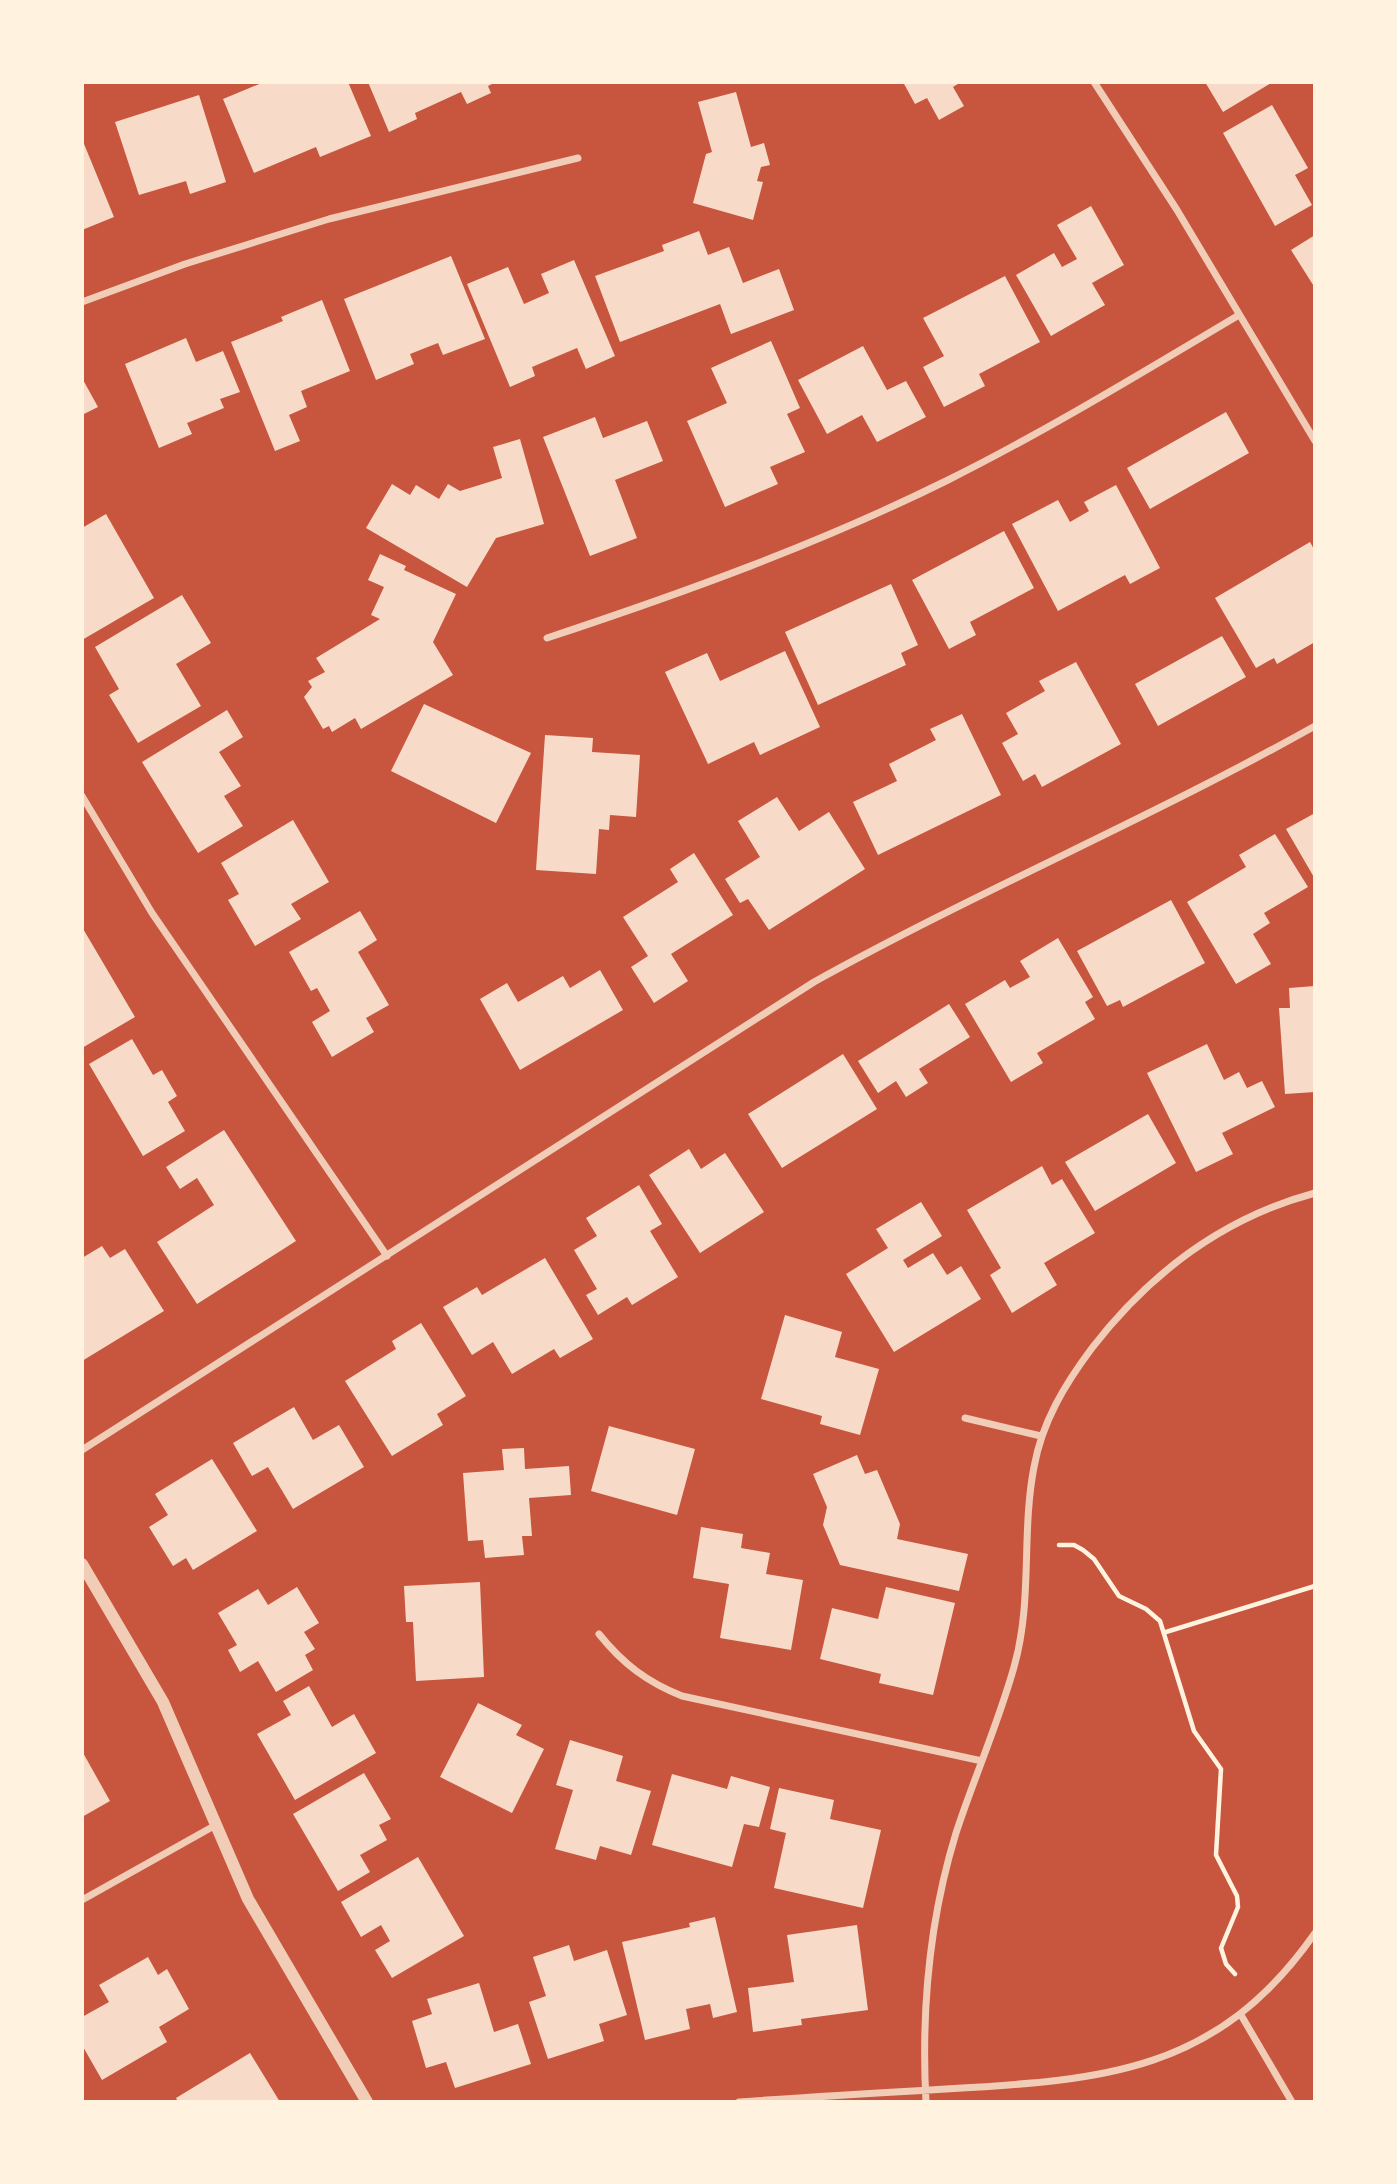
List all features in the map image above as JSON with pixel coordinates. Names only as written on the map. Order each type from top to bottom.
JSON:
[{"type":"street","points":[[1094,82],[1177,210],[1315,441]]},
{"type":"street","points":[[82,302],[196,260],[316,222],[578,158]]},
{"type":"street","points":[[547,638],[729,574],[912,496],[1045,429],[1239,315]]},
{"type":"street","points":[[82,1450],[814,982],[941,914],[1184,797],[1315,726]]},
{"type":"street","points":[[82,796],[152,913],[387,1256]]},
{"type":"street","points":[[926,2102],[923,2019],[933,1933],[953,1846],[1013,1670],[1023,1632],[1027,1595],[1028,1511],[1041,1436],[1061,1395],[1085,1358],[1130,1302],[1163,1271],[1195,1247],[1234,1225],[1275,1205],[1315,1193]]},
{"type":"street","points":[[965,1418],[1041,1436]]},
{"type":"street","points":[[82,1563],[163,1702],[214,1826],[248,1899],[368,2102]]},
{"type":"street","points":[[599,1634],[625,1664],[641,1677],[682,1696],[982,1761]]},
{"type":"street","points":[[82,1900],[214,1826]]},
{"type":"street","points":[[739,2102],[1055,2082],[1111,2073],[1179,2049],[1241,2015],[1273,1987],[1315,1933]]},
{"type":"street","points":[[1241,2015],[1292,2102]]},
{"type":"path","points":[[1059,1545],[1074,1545],[1083,1550],[1094,1559],[1119,1596],[1154,1615],[1166,1632],[1195,1731],[1222,1775],[1216,1855],[1237,1896],[1238,1907],[1221,1948],[1226,1964],[1235,1974]]},
{"type":"path","points":[[1166,1632],[1315,1587]]},
{"type":"building","points":[[264,82],[348,82],[371,136],[320,157],[316,147],[254,173],[223,99]]},
{"type":"building","points":[[368,82],[496,82],[488,86],[491,93],[467,104],[461,92],[415,113],[417,119],[389,132]]},
{"type":"building","points":[[903,82],[961,82],[953,87],[964,106],[939,120],[927,98],[915,104]]},
{"type":"building","points":[[1205,82],[1273,82],[1223,112]]},
{"type":"building","points":[[736,92],[751,147],[764,143],[770,165],[761,167],[757,181],[763,182],[753,220],[693,203],[706,154],[712,152],[698,102]]},
{"type":"building","points":[[199,95],[226,182],[190,194],[186,181],[139,195],[115,122]]},
{"type":"building","points":[[1272,105],[1308,168],[1295,175],[1312,205],[1275,226],[1223,133]]},
{"type":"building","points":[[82,139],[114,217],[82,230]]},
{"type":"building","points":[[1091,206],[1124,265],[1092,283],[1105,305],[1051,336],[1016,275],[1054,253],[1062,267],[1077,259],[1057,225]]},
{"type":"building","points":[[699,231],[708,255],[729,247],[743,283],[779,269],[794,310],[731,334],[720,304],[620,342],[595,276],[664,251],[662,245]]},
{"type":"building","points":[[1315,235],[1315,288],[1291,250]]},
{"type":"building","points":[[451,256],[485,339],[443,355],[438,343],[410,354],[414,364],[376,380],[344,299]]},
{"type":"building","points":[[574,260],[615,356],[586,369],[577,348],[532,367],[535,376],[510,387],[467,284],[508,267],[524,304],[549,293],[541,274]]},
{"type":"building","points":[[1005,276],[1040,342],[979,374],[985,386],[944,407],[923,367],[944,356],[923,318]]},
{"type":"building","points":[[322,300],[350,371],[301,391],[307,407],[289,415],[300,441],[275,451],[231,342],[283,321],[281,317]]},
{"type":"building","points":[[186,338],[196,362],[223,351],[240,392],[220,399],[224,408],[187,423],[192,434],[159,448],[125,364]]},
{"type":"building","points":[[771,341],[800,408],[787,414],[805,452],[770,467],[778,484],[725,507],[687,421],[727,403],[711,368]]},
{"type":"building","points":[[863,346],[887,390],[906,381],[926,417],[877,442],[862,415],[827,434],[798,380]]},
{"type":"building","points":[[82,378],[98,407],[82,415]]},
{"type":"building","points":[[1226,412],[1249,453],[1150,509],[1127,468]]},
{"type":"building","points":[[595,417],[603,438],[647,421],[663,461],[615,480],[637,538],[590,556],[543,437]]},
{"type":"building","points":[[520,439],[544,524],[496,538],[467,587],[366,528],[392,484],[410,495],[416,485],[439,499],[448,484],[460,491],[502,478],[493,447]]},
{"type":"building","points":[[1116,485],[1160,568],[1130,584],[1125,575],[1058,611],[1012,524],[1058,500],[1070,522],[1089,511],[1084,502]]},
{"type":"building","points":[[106,514],[154,598],[82,640],[82,528]]},
{"type":"building","points":[[1004,531],[1034,588],[970,622],[976,635],[949,649],[912,580]]},
{"type":"building","points":[[1310,542],[1315,551],[1315,642],[1277,664],[1274,658],[1256,668],[1215,598]]},
{"type":"building","points":[[380,554],[406,566],[404,570],[456,594],[433,642],[453,675],[361,729],[355,718],[332,732],[329,726],[323,729],[304,697],[312,687],[308,681],[325,672],[316,658],[380,619],[371,615],[384,587],[368,580]]},
{"type":"building","points":[[891,584],[918,645],[901,653],[906,665],[818,705],[785,632]]},
{"type":"building","points":[[182,595],[211,643],[176,664],[201,706],[138,743],[109,695],[119,689],[95,647]]},
{"type":"building","points":[[1222,636],[1246,677],[1158,726],[1135,684]]},
{"type":"building","points":[[785,651],[820,727],[760,755],[754,742],[708,764],[665,672],[707,653],[720,681]]},
{"type":"building","points":[[1076,662],[1121,744],[1042,787],[1035,774],[1023,781],[1002,743],[1018,734],[1006,713],[1045,691],[1039,681]]},
{"type":"building","points":[[424,704],[531,753],[496,823],[391,771]]},
{"type":"building","points":[[227,710],[243,737],[219,752],[241,786],[224,796],[243,826],[198,853],[142,762]]},
{"type":"building","points":[[962,714],[1001,795],[878,855],[853,802],[897,781],[889,764],[936,740],[930,729]]},
{"type":"building","points":[[545,735],[593,738],[592,752],[640,755],[636,817],[610,815],[609,830],[599,829],[596,874],[536,870]]},
{"type":"building","points":[[777,797],[799,831],[829,812],[865,869],[769,930],[748,899],[740,903],[725,879],[760,857],[738,821]]},
{"type":"building","points":[[1315,813],[1315,879],[1286,829]]},
{"type":"building","points":[[293,820],[329,882],[291,904],[301,919],[255,946],[228,900],[239,894],[221,863]]},
{"type":"building","points":[[1275,834],[1308,887],[1264,913],[1270,923],[1253,934],[1271,964],[1236,984],[1187,902],[1246,867],[1239,855]]},
{"type":"building","points":[[694,853],[733,915],[671,954],[688,981],[654,1003],[631,967],[648,956],[623,917],[678,882],[670,869]]},
{"type":"building","points":[[1171,900],[1205,963],[1123,1007],[1120,1000],[1107,1006],[1077,951]]},
{"type":"building","points":[[360,911],[377,940],[358,952],[389,1005],[366,1018],[374,1032],[332,1057],[312,1022],[330,1011],[317,988],[311,991],[289,952]]},
{"type":"building","points":[[82,927],[135,1017],[82,1048]]},
{"type":"building","points":[[1058,938],[1093,997],[1085,1002],[1095,1019],[1037,1053],[1043,1063],[1011,1082],[965,1004],[1005,980],[1010,988],[1030,977],[1020,961]]},
{"type":"building","points":[[600,970],[623,1010],[520,1070],[480,999],[507,983],[518,1002],[563,976],[570,988]]},
{"type":"building","points":[[1315,986],[1315,1092],[1285,1094],[1279,1008],[1290,1008],[1289,988]]},
{"type":"building","points":[[949,1004],[970,1037],[919,1069],[928,1083],[906,1097],[896,1081],[878,1093],[858,1061]]},
{"type":"building","points":[[132,1039],[153,1075],[162,1070],[177,1096],[168,1102],[185,1131],[143,1156],[89,1064]]},
{"type":"building","points":[[1207,1044],[1224,1080],[1239,1072],[1247,1088],[1262,1081],[1275,1107],[1222,1133],[1233,1154],[1196,1172],[1147,1073]]},
{"type":"building","points":[[843,1054],[877,1109],[782,1168],[748,1114]]},
{"type":"building","points":[[1148,1114],[1176,1163],[1095,1211],[1065,1162]]},
{"type":"building","points":[[224,1130],[296,1241],[197,1304],[157,1242],[214,1205],[197,1178],[180,1189],[166,1167]]},
{"type":"building","points":[[689,1149],[701,1169],[725,1153],[764,1212],[700,1253],[649,1175]]},
{"type":"building","points":[[1042,1166],[1052,1185],[1062,1179],[1095,1233],[1044,1263],[1057,1285],[1012,1313],[990,1275],[1001,1268],[967,1210]]},
{"type":"building","points":[[639,1185],[662,1224],[650,1231],[678,1277],[632,1305],[627,1297],[598,1315],[586,1295],[597,1289],[574,1250],[597,1236],[586,1218]]},
{"type":"building","points":[[921,1202],[942,1236],[903,1260],[908,1268],[933,1253],[947,1275],[961,1266],[981,1299],[894,1352],[846,1274],[888,1248],[876,1229]]},
{"type":"building","points":[[102,1246],[110,1258],[125,1249],[164,1311],[82,1361],[82,1258]]},
{"type":"building","points":[[545,1258],[593,1339],[560,1358],[554,1349],[512,1374],[493,1342],[472,1355],[443,1307],[477,1287],[482,1295]]},
{"type":"building","points":[[785,1315],[842,1332],[835,1357],[879,1369],[860,1435],[820,1424],[822,1416],[761,1399]]},
{"type":"building","points":[[421,1323],[466,1396],[437,1414],[443,1425],[392,1456],[345,1381],[396,1349],[392,1341]]},
{"type":"building","points":[[294,1407],[313,1440],[339,1425],[364,1467],[293,1509],[268,1467],[252,1476],[233,1443]]},
{"type":"building","points":[[609,1426],[695,1449],[677,1515],[591,1491]]},
{"type":"building","points":[[524,1448],[525,1469],[569,1466],[571,1495],[529,1498],[532,1536],[522,1536],[524,1555],[485,1558],[483,1540],[468,1541],[463,1473],[504,1470],[502,1449]]},
{"type":"building","points":[[857,1455],[865,1474],[877,1470],[900,1524],[897,1539],[968,1554],[959,1591],[840,1565],[823,1525],[827,1507],[813,1474]]},
{"type":"building","points":[[212,1459],[257,1531],[193,1570],[186,1558],[173,1566],[149,1527],[168,1515],[155,1494]]},
{"type":"building","points":[[701,1527],[743,1534],[741,1548],[770,1553],[766,1574],[803,1580],[791,1650],[720,1638],[729,1584],[693,1578]]},
{"type":"building","points":[[480,1582],[484,1677],[416,1681],[413,1622],[406,1622],[404,1586]]},
{"type":"building","points":[[297,1587],[319,1623],[304,1632],[315,1649],[305,1655],[313,1670],[276,1692],[258,1661],[240,1672],[228,1650],[237,1645],[218,1613],[258,1589],[268,1605]]},
{"type":"building","points":[[886,1587],[955,1603],[933,1695],[879,1683],[881,1674],[820,1659],[832,1608],[878,1619]]},
{"type":"building","points":[[309,1686],[332,1727],[354,1714],[376,1753],[295,1800],[257,1734],[291,1715],[283,1701]]},
{"type":"building","points":[[478,1703],[522,1725],[516,1735],[544,1749],[512,1813],[440,1777]]},
{"type":"building","points":[[570,1740],[623,1756],[616,1781],[651,1791],[631,1855],[600,1846],[596,1860],[555,1849],[573,1790],[556,1785]]},
{"type":"building","points":[[82,1751],[110,1801],[82,1817]]},
{"type":"building","points":[[364,1773],[391,1819],[379,1825],[387,1840],[360,1855],[370,1872],[338,1891],[293,1814]]},
{"type":"building","points":[[672,1774],[727,1789],[731,1776],[770,1787],[759,1827],[744,1824],[732,1867],[652,1845]]},
{"type":"building","points":[[779,1788],[834,1800],[830,1819],[881,1830],[863,1908],[774,1888],[786,1833],[770,1829]]},
{"type":"building","points":[[418,1857],[464,1936],[392,1978],[375,1950],[390,1941],[381,1925],[361,1937],[341,1902]]},
{"type":"building","points":[[715,1917],[737,2012],[713,2018],[710,2004],[686,2009],[690,2029],[645,2040],[622,1942],[690,1927],[689,1923]]},
{"type":"building","points":[[857,1925],[868,2010],[801,2019],[802,2025],[753,2032],[748,1988],[794,1982],[787,1935]]},
{"type":"building","points":[[569,1945],[574,1961],[607,1950],[627,2015],[599,2024],[604,2041],[548,2059],[529,2002],[546,1996],[533,1957]]},
{"type":"building","points":[[148,1957],[158,1975],[167,1969],[189,2009],[159,2027],[167,2042],[102,2080],[82,2045],[82,2017],[109,2002],[99,1985]]},
{"type":"building","points":[[479,1983],[494,2032],[518,2024],[531,2064],[455,2088],[446,2062],[426,2068],[412,2021],[432,2014],[427,1999]]},
{"type":"building","points":[[250,2053],[280,2102],[178,2102],[176,2098]]}]
